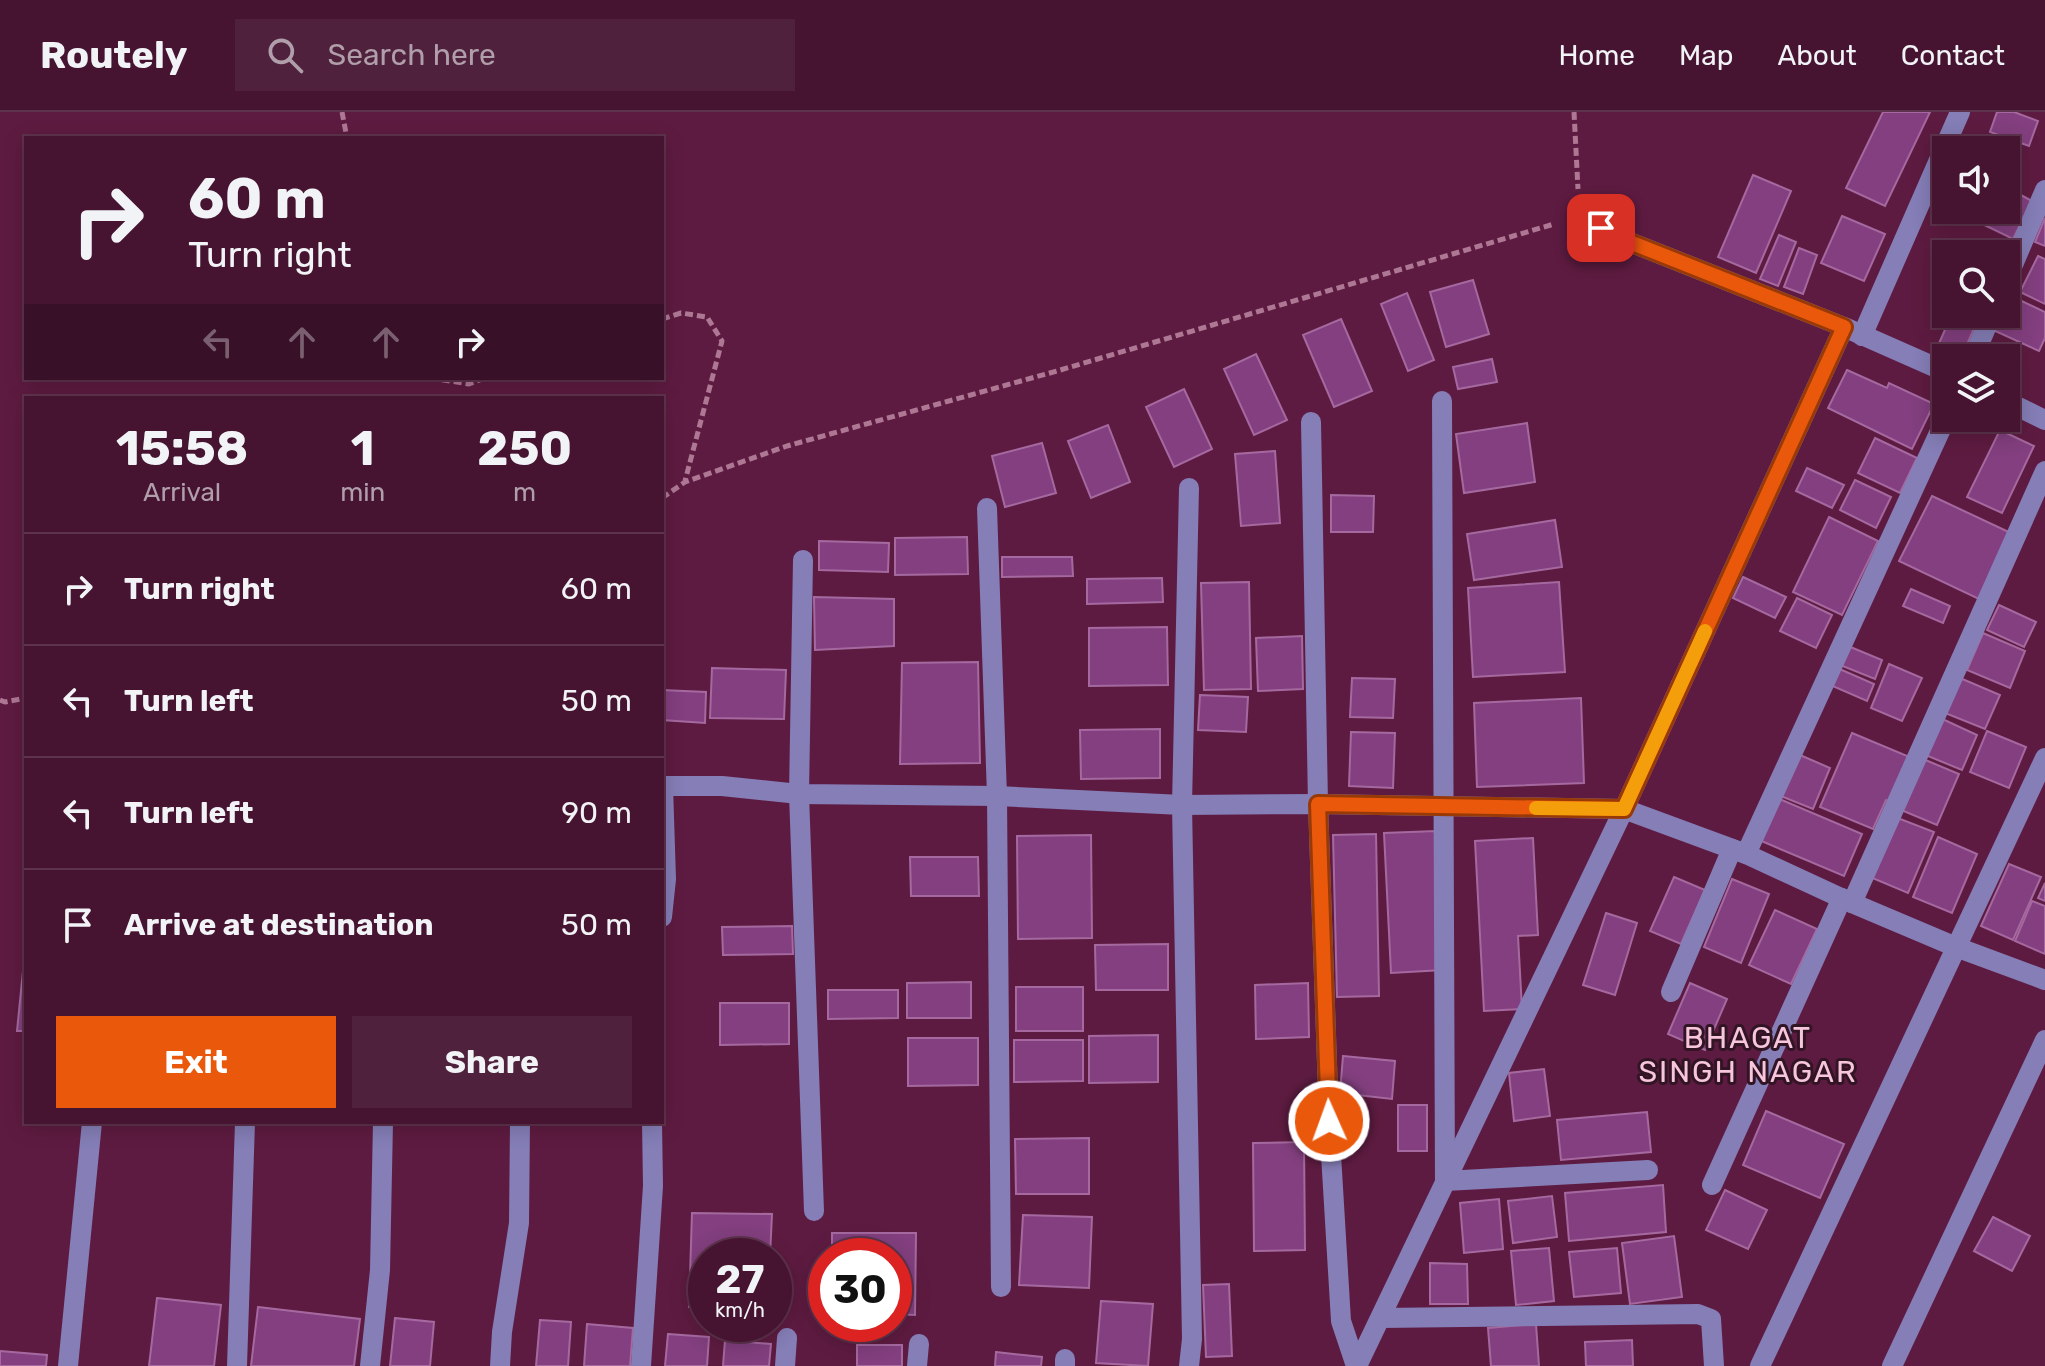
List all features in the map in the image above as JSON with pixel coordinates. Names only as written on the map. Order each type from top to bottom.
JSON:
[{"type":"street","points":[[1356,1366],[1960,112]]},
{"type":"street","points":[[2020,248],[2045,190]]},
{"type":"street","points":[[1579,216],[1622,239],[1932,366]]},
{"type":"street","points":[[1442,401],[1445,1181]]},
{"type":"street","points":[[2020,408],[2045,420]]},
{"type":"street","points":[[1311,422],[1318,804],[1329,1121],[1341,1321],[1356,1366]]},
{"type":"street","points":[[1671,992],[1939,432]]},
{"type":"street","points":[[1712,1185],[2045,471]]},
{"type":"street","points":[[1189,488],[1182,805],[1192,1339],[1189,1366]]},
{"type":"street","points":[[987,508],[997,796],[1001,1287]]},
{"type":"street","points":[[803,560],[799,794],[814,1211]]},
{"type":"street","points":[[1760,1366],[2045,758]]},
{"type":"street","points":[[664,786],[722,786],[799,794],[997,796],[1182,805],[1624,809],[1739,851],[1956,947],[2045,980]]},
{"type":"street","points":[[664,832],[664,898]]},
{"type":"street","points":[[1892,1366],[2045,1040]]},
{"type":"street","points":[[68,1366],[92,1124]]},
{"type":"street","points":[[237,1366],[245,1124]]},
{"type":"street","points":[[370,1366],[380,1270],[383,1124]]},
{"type":"street","points":[[500,1366],[502,1332],[519,1223],[520,1124]]},
{"type":"street","points":[[641,1366],[653,1186],[652,1124]]},
{"type":"street","points":[[1445,1181],[1648,1170]]},
{"type":"street","points":[[1381,1318],[1698,1314],[1711,1319],[1714,1366]]},
{"type":"street","points":[[785,1366],[787,1342]]},
{"type":"street","points":[[917,1366],[919,1344]]},
{"type":"path","points":[[342,112],[347,136]]},
{"type":"path","points":[[664,497],[685,482],[787,446],[1043,375],[1579,216],[1574,112]]},
{"type":"path","points":[[664,318],[681,313],[707,317],[722,341],[685,482]]},
{"type":"path","points":[[443,380],[469,384],[480,380]]},
{"type":"path","points":[[0,700],[24,698]]},
{"type":"building","points":[[1883,112],[1930,112],[1885,206],[1846,188]]},
{"type":"building","points":[[1997,112],[2014,112],[2038,121],[2029,146],[2020,143],[2020,136],[2001,136],[1990,132]]},
{"type":"building","points":[[1753,175],[1791,191],[1756,273],[1718,257]]},
{"type":"building","points":[[2020,195],[2032,201],[2013,239],[1982,224],[2020,224]]},
{"type":"building","points":[[1842,216],[1885,234],[1864,281],[1821,263]]},
{"type":"building","points":[[2045,218],[2045,246],[2035,242]]},
{"type":"building","points":[[1779,235],[1796,242],[1778,286],[1760,279]]},
{"type":"building","points":[[1799,248],[1817,255],[1803,294],[1784,287]]},
{"type":"building","points":[[2038,256],[2045,259],[2045,304],[2020,292]]},
{"type":"building","points":[[1473,280],[1489,334],[1446,347],[1430,292]]},
{"type":"building","points":[[1407,293],[1434,360],[1408,371],[1381,304]]},
{"type":"building","points":[[2020,300],[2045,312],[2045,338],[2039,351],[1993,330],[2020,328]]},
{"type":"building","points":[[1341,319],[1372,391],[1334,407],[1303,335]]},
{"type":"building","points":[[1946,328],[1974,328],[1967,344],[1939,344]]},
{"type":"building","points":[[1256,354],[1287,420],[1254,435],[1224,369]]},
{"type":"building","points":[[1492,359],[1497,382],[1458,389],[1453,367]]},
{"type":"building","points":[[1847,370],[1887,388],[1889,383],[1932,403],[1912,449],[1828,408]]},
{"type":"building","points":[[1184,389],[1212,449],[1174,467],[1146,407]]},
{"type":"building","points":[[1527,423],[1535,482],[1464,493],[1456,434]]},
{"type":"building","points":[[1108,425],[1130,482],[1091,498],[1068,441]]},
{"type":"building","points":[[1999,432],[2034,446],[2002,513],[1967,497]]},
{"type":"building","points":[[1875,438],[1917,458],[1900,493],[1858,473]]},
{"type":"building","points":[[1042,443],[1056,493],[1005,507],[992,456]]},
{"type":"building","points":[[1275,451],[1280,523],[1241,526],[1235,454]]},
{"type":"building","points":[[1807,468],[1844,485],[1832,508],[1796,491]]},
{"type":"building","points":[[1855,480],[1891,497],[1876,528],[1840,510]]},
{"type":"building","points":[[1331,495],[1374,496],[1373,532],[1331,532]]},
{"type":"building","points":[[1932,496],[2013,534],[1981,600],[1899,561]]},
{"type":"building","points":[[1829,517],[1878,541],[1842,615],[1793,592]]},
{"type":"building","points":[[1555,520],[1562,567],[1474,580],[1467,534]]},
{"type":"building","points":[[967,537],[968,574],[895,575],[895,538]]},
{"type":"building","points":[[819,541],[889,543],[888,572],[819,570]]},
{"type":"building","points":[[1002,557],[1072,557],[1073,576],[1002,577]]},
{"type":"building","points":[[1743,577],[1786,597],[1775,618],[1733,598]]},
{"type":"building","points":[[1162,578],[1163,602],[1087,604],[1087,579]]},
{"type":"building","points":[[1249,582],[1251,689],[1204,690],[1201,583]]},
{"type":"building","points":[[1559,582],[1565,672],[1473,677],[1468,588]]},
{"type":"building","points":[[1911,589],[1950,606],[1943,623],[1903,606]]},
{"type":"building","points":[[814,597],[894,599],[894,646],[815,650]]},
{"type":"building","points":[[1797,598],[1832,615],[1816,648],[1780,631]]},
{"type":"building","points":[[1999,605],[2036,622],[2024,647],[1987,630]]},
{"type":"building","points":[[1167,627],[1168,685],[1089,686],[1089,628]]},
{"type":"building","points":[[1983,633],[2025,651],[2010,688],[1967,670]]},
{"type":"building","points":[[1302,636],[1303,689],[1258,691],[1256,638]]},
{"type":"building","points":[[1848,646],[1882,660],[1875,679],[1840,665]]},
{"type":"building","points":[[978,662],[980,763],[900,764],[902,663]]},
{"type":"building","points":[[1889,664],[1922,678],[1902,721],[1871,708]]},
{"type":"building","points":[[1835,667],[1874,684],[1867,701],[1828,684]]},
{"type":"building","points":[[712,668],[786,670],[784,719],[710,718]]},
{"type":"building","points":[[1352,678],[1395,679],[1393,718],[1350,717]]},
{"type":"building","points":[[1960,678],[2000,695],[1985,729],[1945,713]]},
{"type":"building","points":[[664,690],[706,692],[705,723],[664,720]]},
{"type":"building","points":[[1200,695],[1248,697],[1246,732],[1198,730]]},
{"type":"building","points":[[1581,698],[1584,783],[1477,787],[1474,703]]},
{"type":"building","points":[[1938,717],[1977,735],[1962,770],[1923,754]]},
{"type":"building","points":[[1160,729],[1160,778],[1081,779],[1080,730]]},
{"type":"building","points":[[1987,731],[2026,747],[2009,788],[1970,772]]},
{"type":"building","points":[[1351,732],[1395,733],[1393,788],[1349,786]]},
{"type":"building","points":[[1852,733],[1912,758],[1892,803],[1886,800],[1873,829],[1820,807]]},
{"type":"building","points":[[1793,752],[1830,768],[1813,809],[1776,794]]},
{"type":"building","points":[[1923,759],[1959,774],[1937,825],[1901,810]]},
{"type":"building","points":[[1777,798],[1862,834],[1844,876],[1759,840]]},
{"type":"building","points":[[1895,817],[1934,832],[1908,893],[1870,877]]},
{"type":"building","points":[[1436,831],[1443,970],[1391,973],[1384,833]]},
{"type":"building","points":[[1376,834],[1379,996],[1337,997],[1333,835]]},
{"type":"building","points":[[1091,835],[1092,938],[1018,939],[1017,836]]},
{"type":"building","points":[[1938,837],[1977,854],[1952,913],[1913,897]]},
{"type":"building","points":[[1533,838],[1538,935],[1518,936],[1522,1009],[1484,1011],[1475,841]]},
{"type":"building","points":[[910,857],[978,857],[979,896],[911,896]]},
{"type":"building","points":[[2009,864],[2041,877],[2013,940],[1981,926]]},
{"type":"building","points":[[1674,877],[1705,890],[1681,944],[1650,931]]},
{"type":"building","points":[[1732,879],[1769,894],[1741,963],[1704,947]]},
{"type":"building","points":[[2045,883],[2045,901],[2038,898]]},
{"type":"building","points":[[2032,901],[2045,906],[2045,954],[2015,941]]},
{"type":"building","points":[[1775,910],[1817,929],[1791,984],[1749,965]]},
{"type":"building","points":[[1606,913],[1637,923],[1615,995],[1583,985]]},
{"type":"building","points":[[792,926],[793,954],[723,955],[722,927]]},
{"type":"building","points":[[1168,944],[1168,990],[1096,990],[1095,945]]},
{"type":"building","points":[[24,961],[24,1031],[17,1031]]},
{"type":"building","points":[[971,982],[971,1018],[907,1018],[907,983]]},
{"type":"building","points":[[1308,983],[1309,1037],[1256,1039],[1255,985]]},
{"type":"building","points":[[1690,983],[1727,999],[1705,1050],[1668,1034]]},
{"type":"building","points":[[1016,987],[1083,987],[1083,1031],[1016,1031]]},
{"type":"building","points":[[828,990],[898,990],[898,1018],[828,1019]]},
{"type":"building","points":[[720,1003],[789,1003],[789,1044],[720,1045]]},
{"type":"building","points":[[1158,1035],[1158,1082],[1089,1083],[1089,1036]]},
{"type":"building","points":[[908,1038],[978,1038],[978,1085],[908,1086]]},
{"type":"building","points":[[1014,1040],[1083,1040],[1083,1081],[1014,1082]]},
{"type":"building","points":[[1343,1056],[1395,1061],[1392,1099],[1340,1093]]},
{"type":"building","points":[[1544,1069],[1550,1116],[1514,1121],[1509,1073]]},
{"type":"building","points":[[1398,1105],[1427,1105],[1427,1151],[1398,1151]]},
{"type":"building","points":[[1766,1111],[1844,1144],[1820,1198],[1743,1165]]},
{"type":"building","points":[[1647,1112],[1651,1152],[1561,1160],[1557,1120]]},
{"type":"building","points":[[1089,1138],[1089,1194],[1016,1194],[1015,1139]]},
{"type":"building","points":[[1304,1142],[1305,1250],[1254,1251],[1253,1143]]},
{"type":"building","points":[[1663,1185],[1666,1232],[1569,1241],[1565,1193]]},
{"type":"building","points":[[1725,1190],[1767,1210],[1748,1249],[1706,1230]]},
{"type":"building","points":[[1552,1196],[1557,1237],[1513,1243],[1508,1201]]},
{"type":"building","points":[[1499,1199],[1503,1249],[1464,1253],[1460,1203]]},
{"type":"building","points":[[692,1213],[772,1214],[771,1238],[691,1238]]},
{"type":"building","points":[[1023,1215],[1092,1217],[1089,1288],[1019,1285]]},
{"type":"building","points":[[1993,1217],[2030,1236],[2012,1271],[1974,1251]]},
{"type":"building","points":[[832,1233],[916,1233],[915,1315],[912,1315],[912,1238],[832,1238]]},
{"type":"building","points":[[1674,1236],[1682,1297],[1630,1304],[1622,1243]]},
{"type":"building","points":[[1549,1248],[1554,1301],[1516,1305],[1511,1251]]},
{"type":"building","points":[[1617,1248],[1621,1293],[1574,1297],[1569,1252]]},
{"type":"building","points":[[1430,1263],[1467,1264],[1468,1304],[1430,1304]]},
{"type":"building","points":[[1229,1284],[1232,1356],[1206,1357],[1203,1285]]},
{"type":"building","points":[[157,1298],[221,1305],[214,1366],[149,1366]]},
{"type":"building","points":[[1101,1301],[1153,1304],[1148,1366],[1096,1363]]},
{"type":"building","points":[[258,1307],[360,1319],[354,1366],[251,1366]]},
{"type":"building","points":[[395,1318],[434,1322],[430,1366],[390,1366]]},
{"type":"building","points":[[540,1320],[571,1322],[568,1366],[536,1366]]},
{"type":"building","points":[[587,1324],[633,1328],[630,1366],[584,1366]]},
{"type":"building","points":[[1536,1324],[1539,1366],[1491,1366],[1488,1328]]},
{"type":"building","points":[[668,1334],[688,1335],[688,1342],[709,1342],[707,1366],[665,1366]]},
{"type":"building","points":[[1632,1340],[1633,1366],[1586,1366],[1585,1342]]},
{"type":"building","points":[[725,1342],[771,1344],[769,1366],[723,1366]]},
{"type":"building","points":[[857,1345],[902,1345],[902,1366],[857,1366]]},
{"type":"building","points":[[0,1351],[47,1355],[46,1366],[0,1366]]},
{"type":"building","points":[[996,1352],[1042,1357],[1041,1366],[995,1366]]},
{"type":"slow traffic","points":[[1536,808],[1624,809],[1705,631]]},
{"type":"district","name":"BHAGAT SINGH NAGAR","points":[[1748,1055]]},
{"type":"route","points":[[1329,1121],[1318,804],[1624,809],[1844,327],[1601,228]]}]
